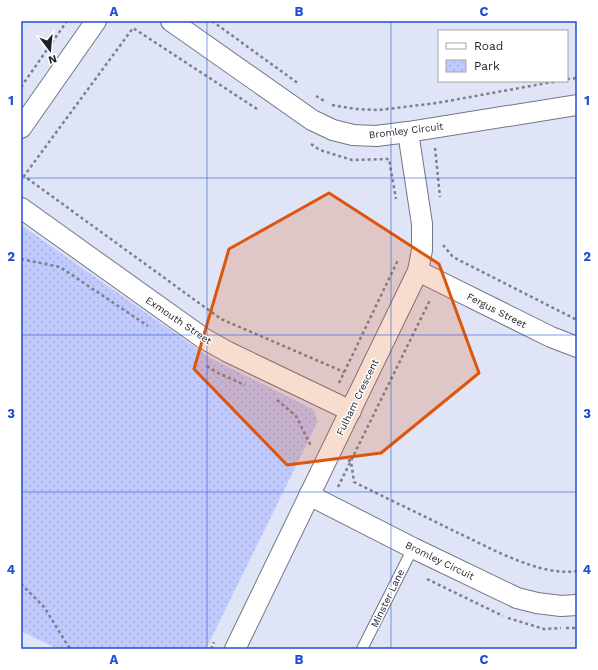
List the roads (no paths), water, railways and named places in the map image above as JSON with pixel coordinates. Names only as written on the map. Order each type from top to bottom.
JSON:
[{"type":"street","points":[[21,128],[96,21]]},
{"type":"street","name":"Bromley Circuit","points":[[171,21],[312,120],[333,130],[353,135],[376,136],[408,132],[577,105]]},
{"type":"street","name":"Fulham Crescent","points":[[235,649],[308,495],[418,271],[422,250],[422,224],[408,132]]},
{"type":"street","name":"Exmouth Street","points":[[21,208],[203,338],[228,352],[350,411]]},
{"type":"street","name":"Fergus Street","points":[[418,271],[551,337],[577,347]]},
{"type":"street","name":"Bromley Circuit","points":[[308,495],[517,598],[537,603],[561,606],[577,605]]},
{"type":"lane","name":"Minster Lane","points":[[362,649],[413,548]]}]
